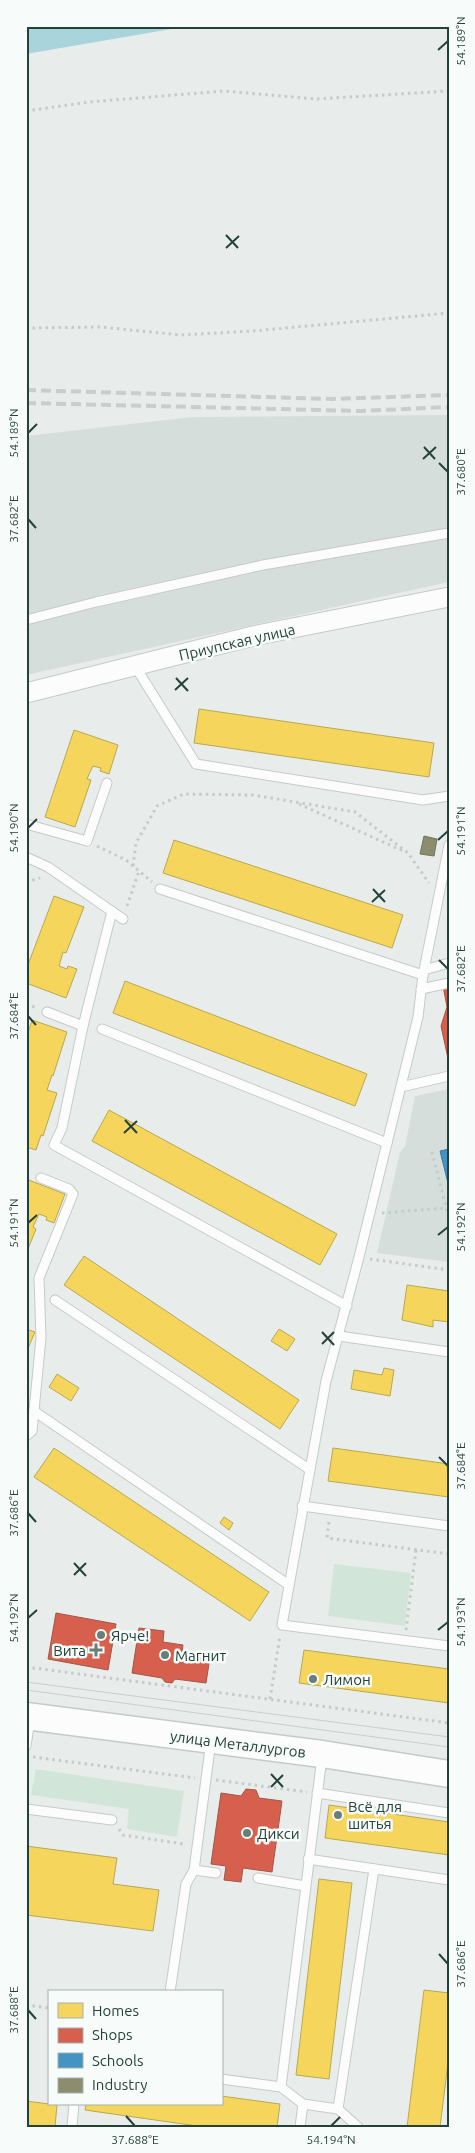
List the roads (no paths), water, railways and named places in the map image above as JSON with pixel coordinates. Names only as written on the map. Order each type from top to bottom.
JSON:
[{"type":"main road","name":"улица Металлургов","points":[[28,1716],[322,1754],[449,1774]]},
{"type":"street","name":"Приупская улица","points":[[26,693],[253,636],[449,598]]},
{"type":"lane","points":[[26,620],[96,602],[263,565],[449,533]]},
{"type":"lane","points":[[135,666],[196,764],[423,800],[449,796]]},
{"type":"lane","points":[[26,824],[87,841],[107,783]]},
{"type":"lane","points":[[449,845],[423,972],[418,1017],[359,1258],[326,1381],[282,1625],[449,1646]]},
{"type":"lane","points":[[26,857],[48,867],[123,919]]},
{"type":"lane","points":[[160,889],[423,972],[449,963]]},
{"type":"lane","points":[[112,911],[83,1026],[62,1128],[54,1144],[346,1306]]},
{"type":"lane","points":[[421,990],[449,983]]},
{"type":"lane","points":[[48,1012],[83,1026]]},
{"type":"lane","points":[[102,1029],[388,1143]]},
{"type":"lane","points":[[401,1087],[449,1076]]},
{"type":"lane","points":[[26,1436],[32,1431],[41,1338],[39,1278],[73,1194],[69,1189],[41,1178]]},
{"type":"lane","points":[[55,1300],[309,1469]]},
{"type":"lane","points":[[339,1336],[449,1352]]},
{"type":"lane","points":[[34,1411],[289,1585]]},
{"type":"lane","points":[[302,1506],[449,1526]]},
{"type":"lane","points":[[26,1746],[28,1716]]},
{"type":"lane","points":[[170,1990],[186,1884],[194,1870],[211,1741]]},
{"type":"lane","points":[[280,2088],[322,1754]]},
{"type":"lane","points":[[317,1793],[449,1813]]},
{"type":"lane","points":[[26,1809],[112,1820]]},
{"type":"lane","points":[[308,1859],[449,1880]]},
{"type":"lane","points":[[338,2109],[374,1869]]},
{"type":"lane","points":[[194,1870],[216,1873]]},
{"type":"lane","points":[[258,1878],[305,1886]]},
{"type":"lane","points":[[222,2079],[280,2088],[303,2104],[338,2109],[358,2127]]},
{"type":"lane","points":[[300,2127],[303,2104]]},
{"type":"lane","points":[[72,2127],[74,2106]]},
{"type":"water","points":[[26,26],[189,26],[26,54]]},
{"type":"tram line","points":[[26,1682],[449,1737]]},
{"type":"tram line","points":[[26,1690],[449,1747]]},
{"type":"railway","points":[[26,390],[332,399],[449,395]]},
{"type":"railway","points":[[26,403],[361,411],[449,407]]},
{"type":"place","name":"Ярче!","points":[[101,1635]]},
{"type":"place","name":"Вита","points":[[96,1650]]},
{"type":"place","name":"Магнит","points":[[165,1655]]},
{"type":"place","name":"Лимон","points":[[313,1679]]},
{"type":"place","name":"Всё для шитья","points":[[338,1815]]},
{"type":"place","name":"Дикси","points":[[247,1833]]}]
